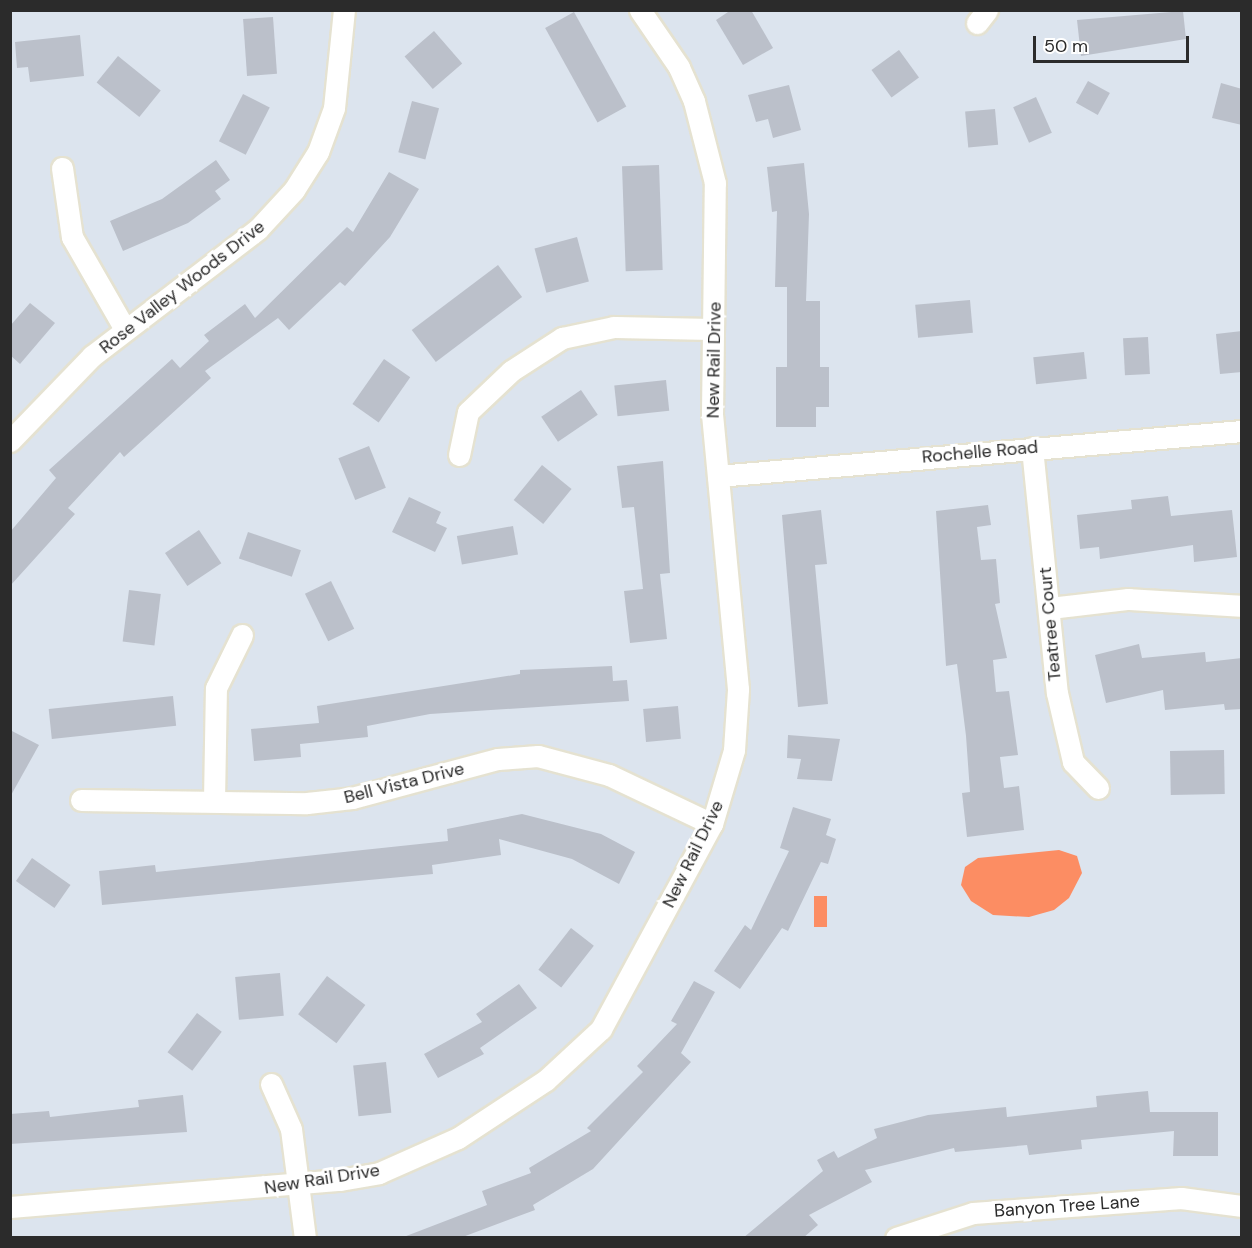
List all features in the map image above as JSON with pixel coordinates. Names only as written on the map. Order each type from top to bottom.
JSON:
[{"type":"street","name":"Rose Valley Woods Drive","points":[[10,441],[125,329],[249,236],[294,190],[318,152],[334,108],[344,10]]},
{"type":"street","name":"New Rail Drive","points":[[10,1207],[301,1186],[379,1173],[419,1158],[504,1109],[575,1054],[615,1008],[712,824],[734,750],[738,689],[712,415],[711,152],[679,67],[640,10]]},
{"type":"street","points":[[62,168],[72,237],[125,329]]},
{"type":"street","points":[[459,454],[468,412],[511,372],[562,338],[614,327],[713,329]]},
{"type":"street","name":"Rochelle Road","points":[[718,476],[1242,431]]},
{"type":"street","name":"Teatree Court","points":[[1032,448],[1057,693],[1073,762],[1098,788]]},
{"type":"street","points":[[1050,608],[1128,599],[1242,606]]},
{"type":"street","points":[[214,800],[216,688],[242,635]]},
{"type":"street","name":"Bell Vista Drive","points":[[81,800],[307,803],[352,798],[498,759],[538,756],[609,776],[712,824]]},
{"type":"street","points":[[271,1084],[291,1129],[301,1186],[305,1238]]},
{"type":"street","name":"Banyon Tree Lane","points":[[896,1238],[973,1213],[1181,1198],[1242,1206]]},
{"type":"shaded area","points":[[1059,850],[1077,856],[1082,873],[1069,898],[1054,910],[1029,917],[993,915],[971,901],[961,885],[965,867],[978,858]]},
{"type":"shaded area","points":[[814,896],[827,896],[827,927],[814,927]]},
{"type":"building","points":[[731,10],[751,10],[773,48],[743,65],[716,20]]},
{"type":"building","points":[[1183,11],[1186,39],[1081,56],[1077,20]]},
{"type":"building","points":[[574,12],[626,106],[597,122],[545,28]]},
{"type":"building","points":[[273,17],[277,74],[247,76],[243,19]]},
{"type":"building","points":[[434,31],[462,63],[433,89],[405,57]]},
{"type":"building","points":[[80,35],[84,76],[30,82],[28,67],[17,68],[15,42]]},
{"type":"building","points":[[899,50],[919,78],[891,97],[871,70]]},
{"type":"building","points":[[118,56],[161,91],[139,117],[97,82]]},
{"type":"building","points":[[1088,81],[1110,93],[1098,115],[1076,103]]},
{"type":"building","points":[[1221,83],[1242,89],[1242,125],[1212,118]]},
{"type":"building","points":[[789,85],[801,130],[773,138],[768,119],[756,122],[748,95]]},
{"type":"building","points":[[243,94],[270,108],[246,155],[219,141]]},
{"type":"building","points":[[1036,97],[1052,133],[1029,143],[1013,107]]},
{"type":"building","points":[[412,101],[439,108],[425,159],[398,152]]},
{"type":"building","points":[[995,109],[998,145],[968,147],[965,112]]},
{"type":"building","points":[[216,160],[230,180],[215,191],[221,199],[188,223],[123,251],[110,221],[162,199]]},
{"type":"building","points":[[804,163],[809,214],[806,301],[820,301],[820,367],[829,367],[829,407],[816,407],[816,427],[776,427],[776,367],[787,367],[787,287],[775,287],[777,211],[772,212],[767,167]]},
{"type":"building","points":[[659,165],[663,270],[626,271],[622,166]]},
{"type":"building","points":[[389,172],[419,189],[390,237],[345,286],[340,282],[289,330],[278,318],[205,371],[211,378],[124,457],[120,452],[68,508],[75,514],[10,586],[10,532],[56,478],[49,470],[172,359],[180,368],[209,341],[204,335],[245,304],[255,318],[347,227],[353,232]]},
{"type":"building","points":[[577,237],[589,281],[546,293],[534,248]]},
{"type":"building","points":[[498,265],[522,297],[436,362],[412,330]]},
{"type":"building","points":[[970,300],[973,333],[918,338],[915,305]]},
{"type":"building","points":[[30,303],[55,323],[20,364],[10,355],[10,326]]},
{"type":"building","points":[[1242,331],[1242,372],[1220,374],[1216,334]]},
{"type":"building","points":[[1148,337],[1150,374],[1125,375],[1123,338]]},
{"type":"building","points":[[1084,352],[1087,379],[1036,384],[1033,357]]},
{"type":"building","points":[[384,359],[410,377],[379,422],[352,404]]},
{"type":"building","points":[[666,380],[669,411],[618,416],[614,385]]},
{"type":"building","points":[[581,390],[598,415],[558,442],[541,417]]},
{"type":"building","points":[[369,446],[386,488],[355,500],[338,458]]},
{"type":"building","points":[[663,461],[670,573],[660,574],[667,639],[630,643],[624,591],[643,589],[634,507],[622,508],[617,466]]},
{"type":"building","points":[[542,465],[572,489],[543,524],[514,500]]},
{"type":"building","points":[[1168,496],[1171,516],[1232,510],[1237,557],[1194,562],[1193,545],[1100,559],[1099,547],[1080,549],[1077,515],[1132,509],[1131,500]]},
{"type":"building","points":[[409,497],[441,512],[436,523],[447,528],[435,552],[392,532]]},
{"type":"building","points":[[988,505],[991,525],[977,527],[981,560],[996,559],[1000,603],[995,604],[1007,658],[993,660],[996,692],[1009,691],[1018,755],[1000,757],[1004,788],[1019,786],[1024,830],[967,837],[962,793],[970,792],[966,736],[957,664],[946,666],[936,511]]},
{"type":"building","points":[[821,510],[827,564],[815,565],[828,704],[798,707],[782,515]]},
{"type":"building","points":[[513,526],[518,555],[462,564],[457,536]]},
{"type":"building","points":[[199,530],[221,563],[187,586],[165,553]]},
{"type":"building","points":[[248,532],[301,550],[292,577],[239,558]]},
{"type":"building","points":[[331,581],[354,629],[328,641],[305,594]]},
{"type":"building","points":[[129,590],[161,594],[154,646],[123,642]]},
{"type":"building","points":[[1139,644],[1142,658],[1205,652],[1206,662],[1242,658],[1242,709],[1225,710],[1224,704],[1165,710],[1163,690],[1106,703],[1095,655]]},
{"type":"building","points":[[612,666],[613,681],[627,680],[629,701],[430,714],[367,726],[368,737],[300,744],[301,757],[254,761],[251,729],[319,723],[317,706],[520,674],[520,670]]},
{"type":"building","points":[[173,696],[176,726],[52,739],[49,709]]},
{"type":"building","points":[[678,706],[681,739],[646,742],[643,709]]},
{"type":"building","points":[[10,730],[39,745],[10,797]]},
{"type":"building","points":[[788,735],[840,739],[832,781],[797,779],[801,759],[787,758]]},
{"type":"building","points":[[1224,750],[1225,794],[1171,795],[1170,751]]},
{"type":"building","points":[[793,807],[831,819],[826,835],[836,839],[828,864],[821,862],[788,931],[782,928],[740,989],[714,971],[745,925],[751,930],[789,851],[780,848]]},
{"type":"building","points":[[522,814],[601,834],[635,852],[619,884],[572,859],[499,839],[501,855],[432,865],[433,874],[102,905],[99,871],[155,865],[156,872],[448,841],[447,829]]},
{"type":"building","points":[[32,858],[71,885],[54,908],[16,881]]},
{"type":"building","points":[[571,928],[594,946],[561,988],[538,970]]},
{"type":"building","points":[[280,973],[284,1016],[239,1020],[235,977]]},
{"type":"building","points":[[327,976],[365,1005],[336,1043],[298,1014]]},
{"type":"building","points":[[694,981],[715,992],[681,1053],[691,1062],[593,1169],[533,1205],[535,1210],[460,1238],[401,1238],[487,1205],[482,1191],[531,1173],[529,1168],[591,1131],[587,1128],[643,1072],[637,1066],[677,1024],[671,1021]]},
{"type":"building","points":[[519,984],[537,1008],[480,1048],[484,1054],[438,1078],[424,1054],[482,1022],[476,1014]]},
{"type":"building","points":[[197,1013],[222,1032],[192,1071],[168,1052]]},
{"type":"building","points":[[386,1062],[391,1113],[359,1116],[353,1065]]},
{"type":"building","points":[[1148,1091],[1150,1112],[1218,1112],[1218,1156],[1173,1156],[1174,1131],[1081,1140],[1082,1149],[1029,1155],[1027,1145],[955,1152],[954,1148],[865,1170],[872,1182],[809,1215],[818,1225],[803,1238],[743,1238],[823,1171],[817,1160],[834,1151],[838,1158],[877,1138],[874,1129],[928,1115],[1006,1107],[1007,1117],[1097,1107],[1096,1096]]},
{"type":"building","points":[[183,1095],[187,1132],[10,1144],[10,1114],[49,1111],[50,1117],[139,1107],[138,1100]]}]
